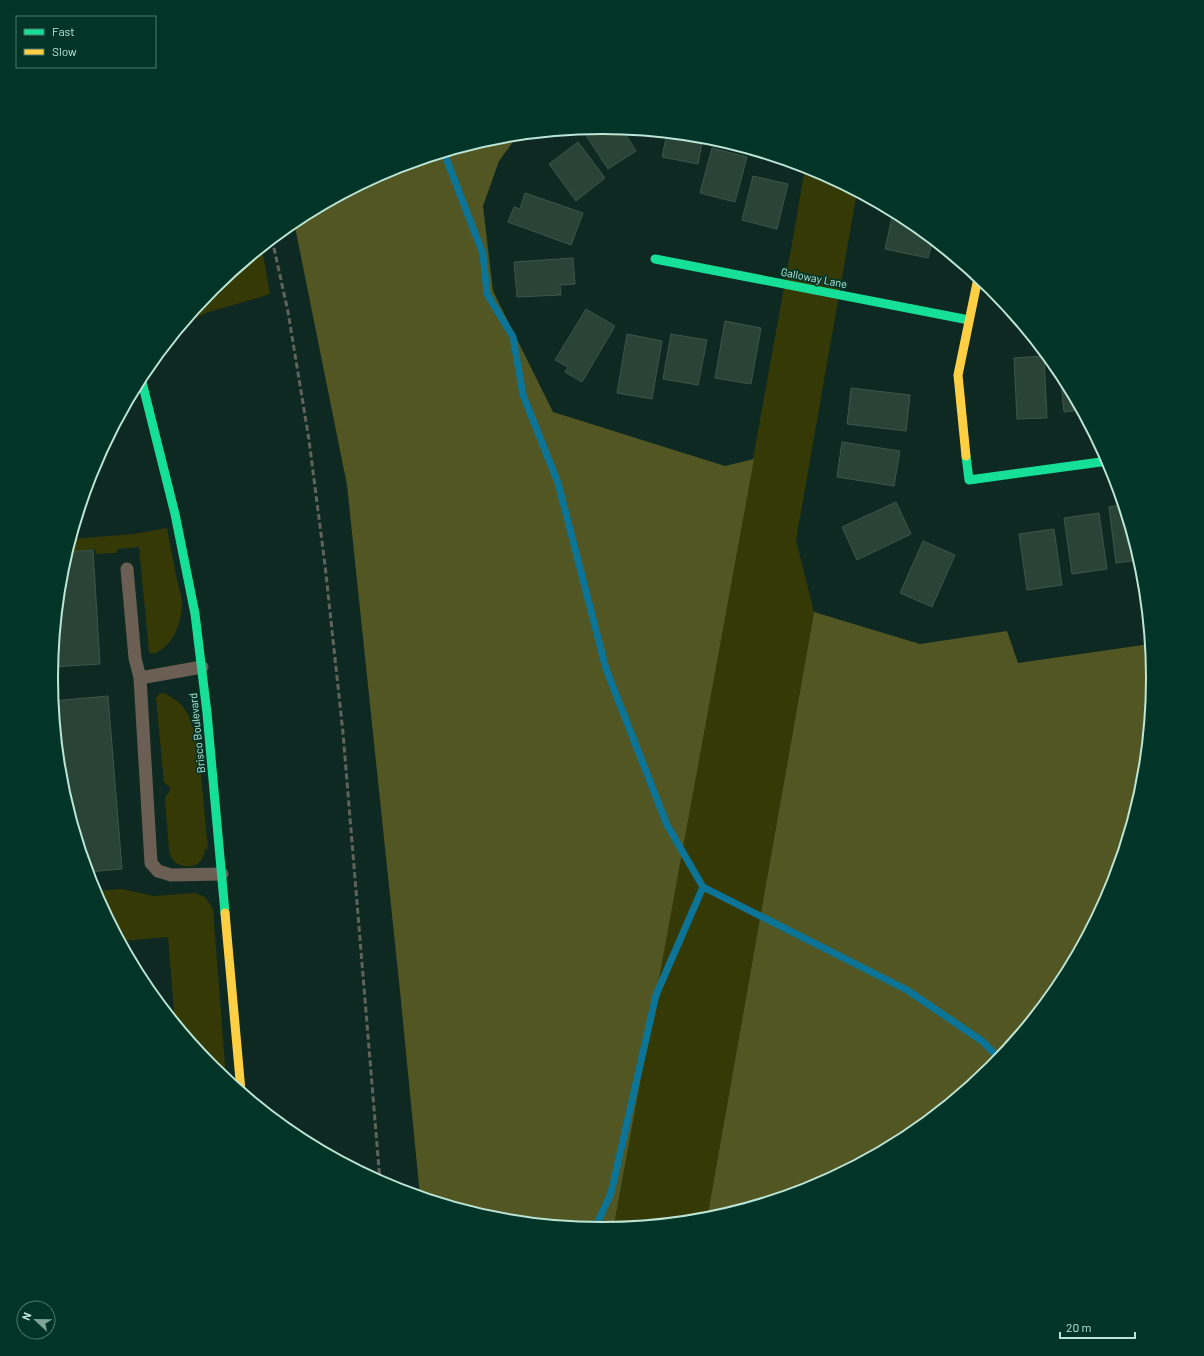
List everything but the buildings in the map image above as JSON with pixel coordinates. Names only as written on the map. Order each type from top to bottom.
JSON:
[{"type":"street","name":"Galloway Lane","points":[[655,259],[970,320]]},
{"type":"street","points":[[977,284],[958,375],[968,480],[1101,462]]},
{"type":"street","name":"Brisco Boulevard","points":[[143,387],[175,514],[195,614],[202,666],[240,1085]]},
{"type":"lane","points":[[127,569],[135,658],[140,678],[151,863],[158,871],[171,875],[222,874]]},
{"type":"lane","points":[[140,678],[202,666]]},
{"type":"green space","points":[[513,142],[499,161],[483,206],[493,291],[553,412],[725,466],[754,459],[614,1222],[566,1221],[496,1212],[419,1190],[347,485],[295,229],[330,207],[361,190],[394,175],[461,153],[496,144]]},
{"type":"green space","points":[[804,173],[856,197],[796,540],[814,612],[708,1212],[638,1221],[614,1222],[615,1220]]},
{"type":"green space","points":[[263,253],[270,294],[206,313],[193,319],[217,293]]},
{"type":"green space","points":[[167,528],[182,599],[182,610],[175,634],[165,647],[151,654],[149,652],[139,547],[118,549],[116,553],[96,554],[95,549],[73,551],[77,539],[134,534]]},
{"type":"green space","points":[[814,612],[920,644],[1007,631],[1018,663],[1145,645],[1145,714],[1141,749],[1136,784],[1117,853],[1105,886],[1090,919],[1073,950],[1034,1009],[987,1063],[961,1087],[933,1110],[874,1149],[843,1166],[810,1181],[777,1193],[708,1212]]},
{"type":"green space","points":[[164,693],[176,700],[184,708],[194,731],[197,732],[208,849],[205,849],[205,853],[200,862],[193,866],[177,864],[172,859],[169,850],[165,798],[170,787],[164,783],[156,698],[159,694]]},
{"type":"green space","points":[[122,889],[154,896],[195,893],[205,897],[213,909],[225,1071],[193,1037],[174,1014],[168,937],[126,941],[101,890]]},
{"type":"waterway","points":[[446,157],[483,254],[487,294],[513,337],[523,395],[558,483],[606,669],[667,825],[703,887],[907,990],[982,1041],[995,1054]]},
{"type":"waterway","points":[[598,1222],[611,1193],[656,995],[703,887]]},
{"type":"railway","points":[[273,244],[288,312],[309,440],[325,565],[343,733],[379,1174]]},
{"type":"traffic: fast","points":[[655,259],[969,320]]},
{"type":"traffic: fast","points":[[143,387],[175,514],[195,614],[207,713],[225,913]]},
{"type":"traffic: fast","points":[[966,456],[969,480],[1101,462]]},
{"type":"traffic: slow","points":[[966,456],[958,375],[977,284]]},
{"type":"traffic: slow","points":[[225,913],[240,1085]]}]
